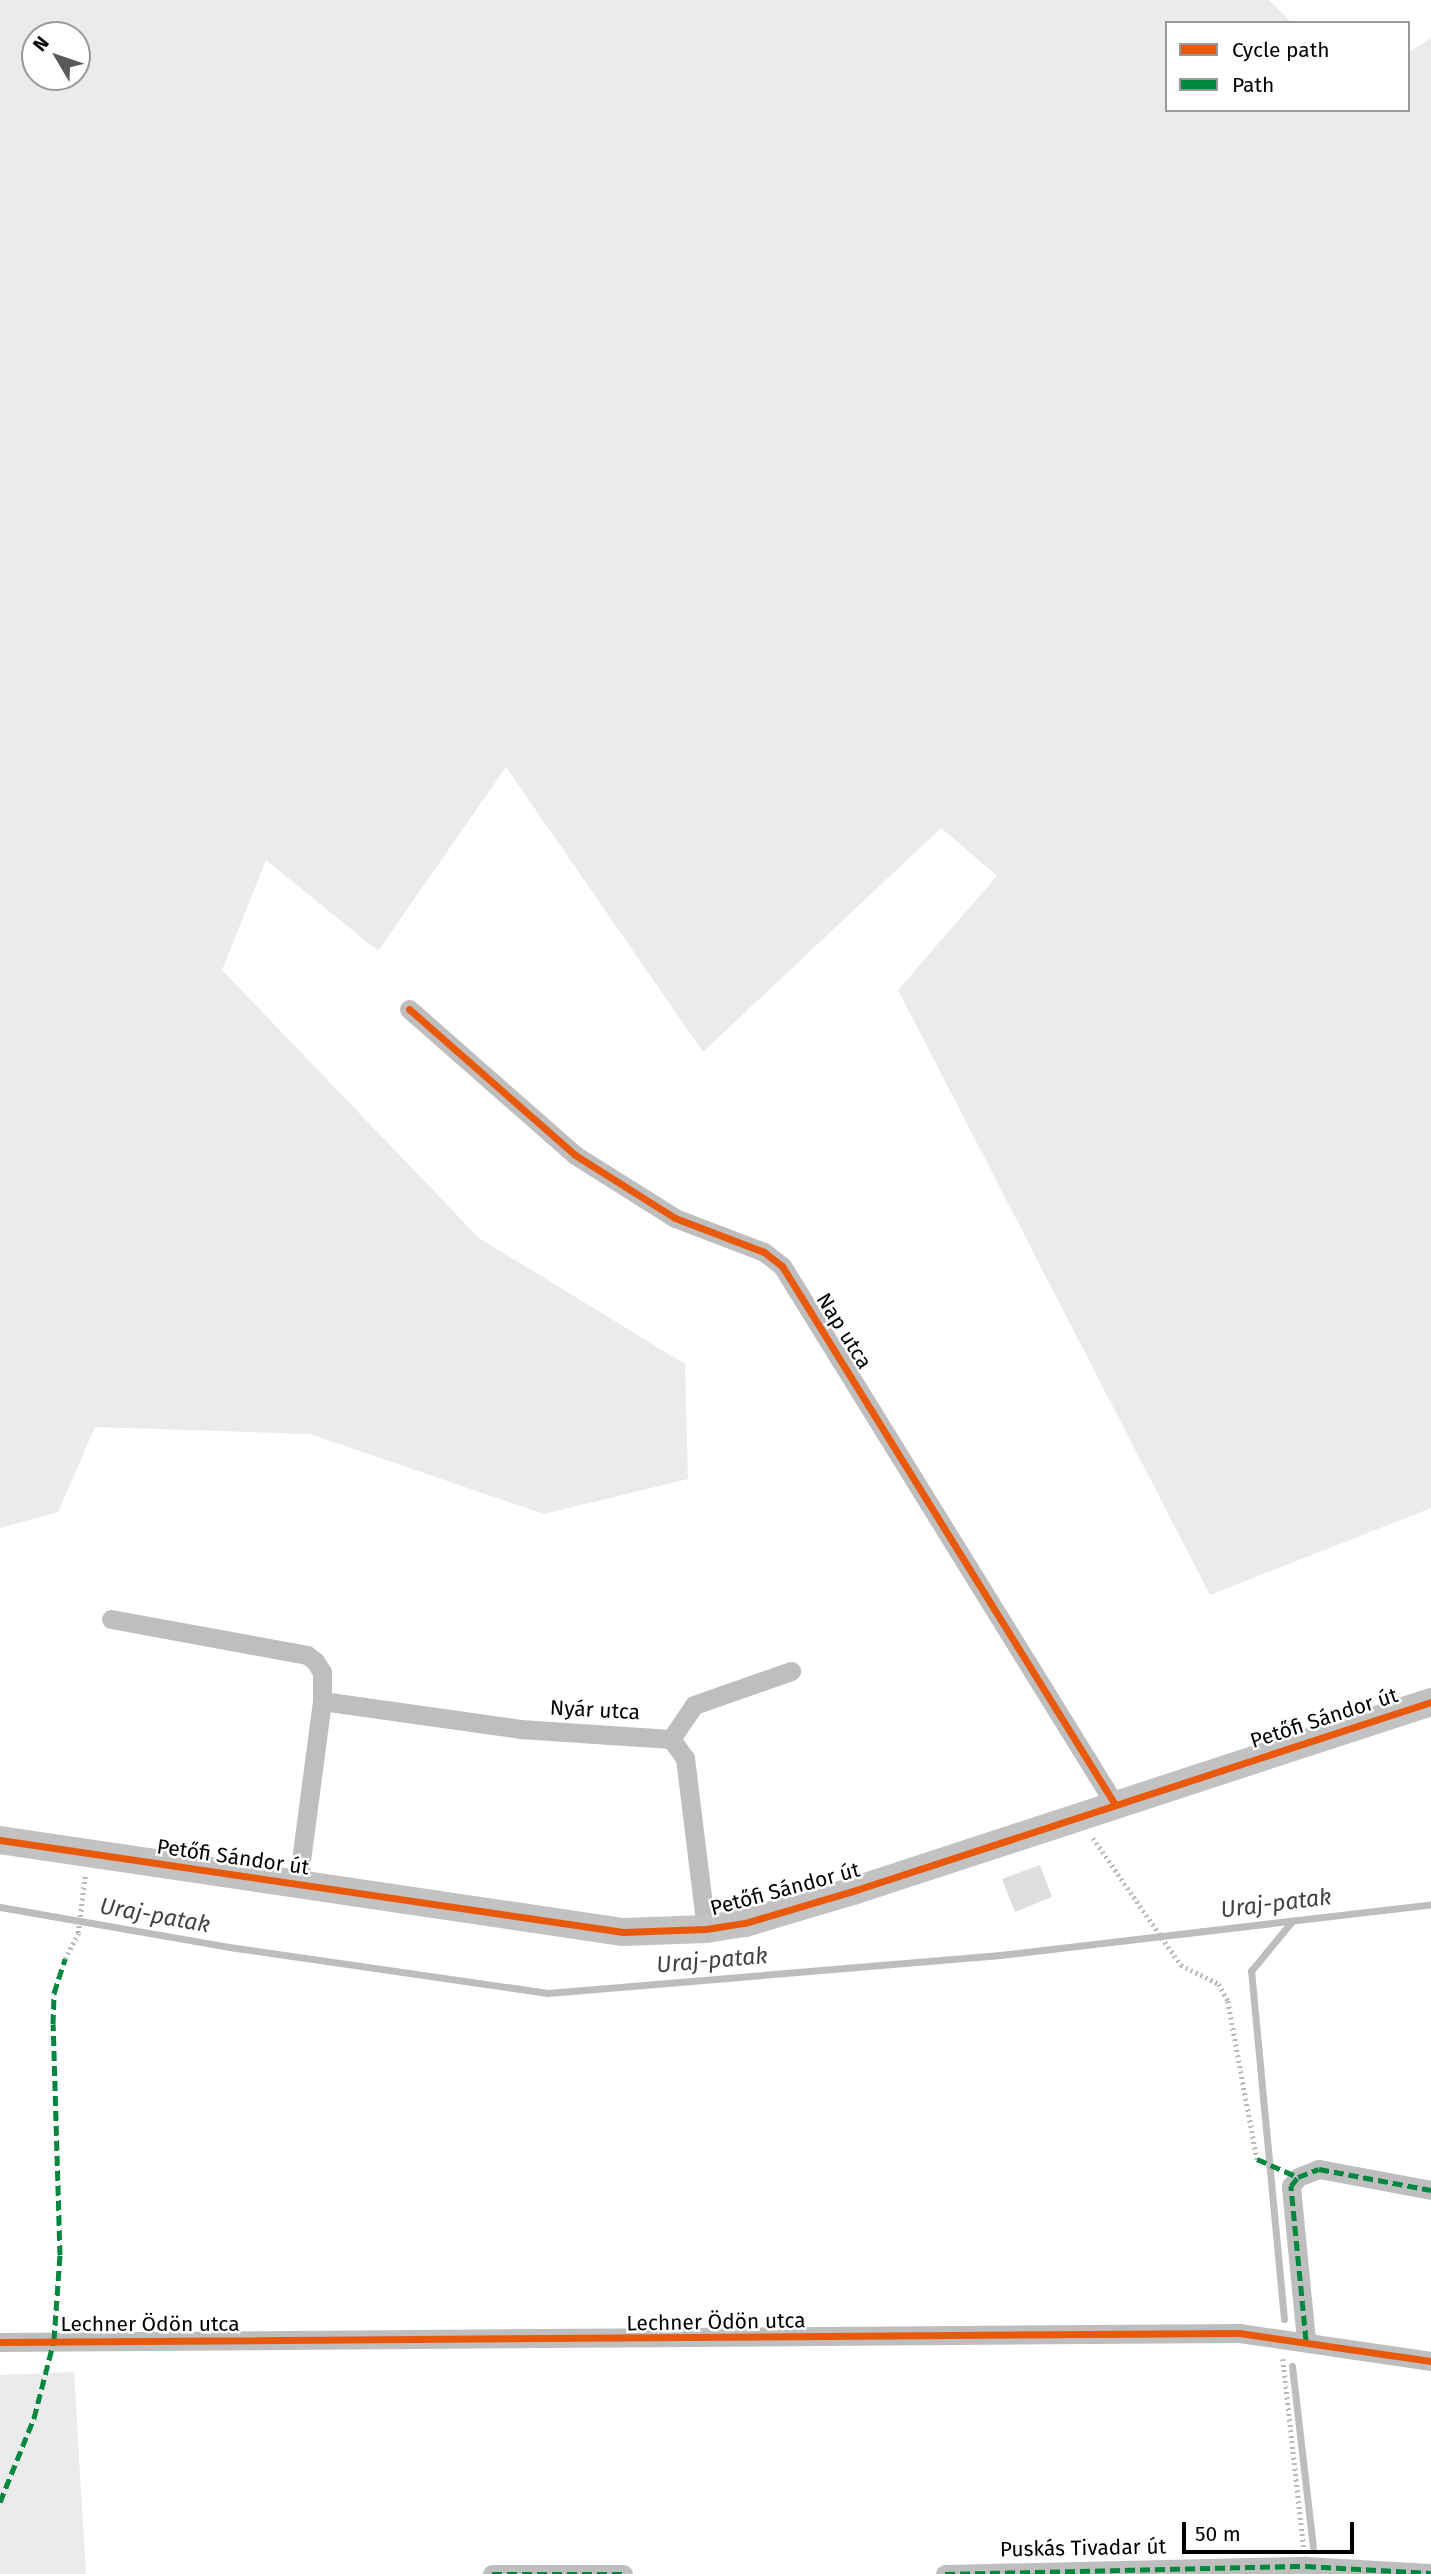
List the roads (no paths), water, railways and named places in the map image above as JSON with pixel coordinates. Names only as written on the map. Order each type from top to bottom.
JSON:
[{"type":"street","name":"Nap utca","points":[[409,1009],[575,1155],[675,1218],[764,1252],[782,1266],[1114,1803]]},
{"type":"street","points":[[111,1619],[307,1655],[322,1672],[322,1701],[298,1884]]},
{"type":"street","points":[[706,1929],[685,1758],[671,1739],[694,1705],[791,1671]]},
{"type":"street","name":"Nyár utca","points":[[322,1701],[520,1729],[671,1739]]},
{"type":"street","name":"Petőfi Sándor út","points":[[0,1840],[623,1932],[706,1929],[745,1923],[853,1891],[1076,1815],[1431,1702]]},
{"type":"street","points":[[1306,2340],[1291,2186],[1298,2177],[1319,2169],[1431,2190]]},
{"type":"street","name":"Lechner Ödön utca","points":[[0,2343],[1239,2333],[1306,2340],[1431,2361]]},
{"type":"street","name":"Puskás Tivadar út","points":[[945,2574],[1306,2566],[1431,2573]]},
{"type":"street","points":[[492,2574],[623,2574]]},
{"type":"waterway","name":"Uraj-patak","points":[[0,1907],[229,1947],[548,1993],[1000,1955],[1431,1904]]},
{"type":"waterway","points":[[1284,2319],[1251,1971],[1292,1921]]},
{"type":"waterway","points":[[1292,2366],[1313,2547]]}]
